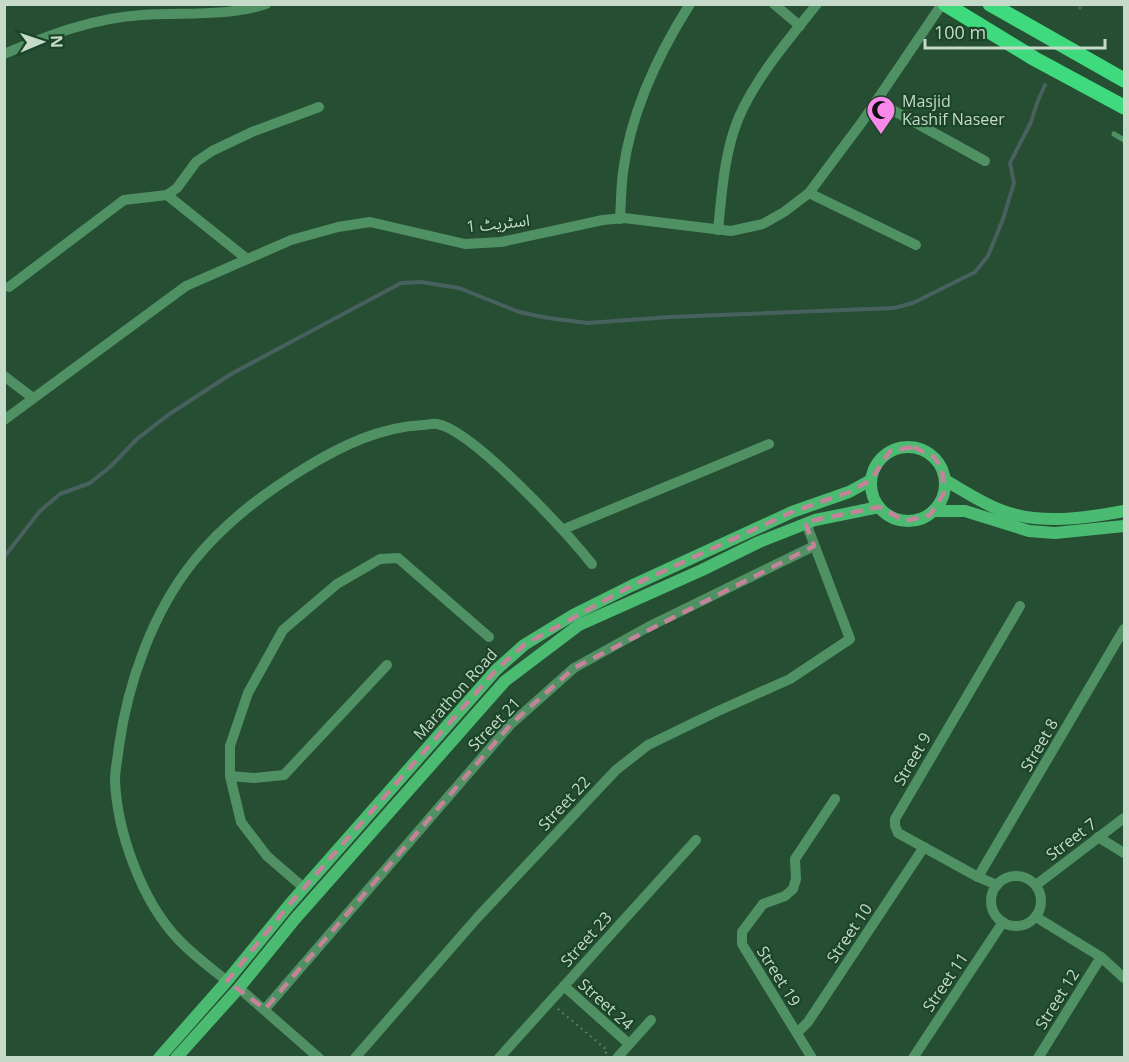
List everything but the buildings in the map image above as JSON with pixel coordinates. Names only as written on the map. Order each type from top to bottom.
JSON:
[{"type":"main road","points":[[944,4],[1035,59],[1125,107]]},
{"type":"main road","points":[[990,4],[1125,80]]},
{"type":"main road","points":[[901,447],[913,447],[934,458],[942,468],[945,480],[944,493],[933,511],[918,520],[893,519],[879,507],[871,492],[871,480],[874,468],[890,451],[901,447]]},
{"type":"main road","name":"Marathon Road","points":[[159,1058],[304,888],[496,670],[524,645],[573,615],[631,586],[792,512],[849,492],[871,480]]},
{"type":"main road","points":[[945,480],[1004,511],[1032,517],[1068,518],[1125,511]]},
{"type":"main road","name":"Marathon Road","points":[[176,1058],[505,681],[579,625],[759,542],[806,523],[879,507]]},
{"type":"main road","points":[[933,511],[965,511],[1029,531],[1055,533],[1125,526]]},
{"type":"main road","points":[[227,981],[239,988]]},
{"type":"street","points":[[4,54],[47,36],[92,22],[141,15],[230,12],[266,4]]},
{"type":"street","points":[[620,219],[623,172],[633,125],[648,81],[668,38],[690,4]]},
{"type":"street","points":[[774,4],[800,26]]},
{"type":"street","points":[[718,230],[724,173],[739,118],[770,65],[818,4]]},
{"type":"street","name":"اسٹریٹ 1","points":[[4,420],[186,286],[291,240],[339,227],[370,222],[465,244],[501,242],[594,221],[620,219],[731,231],[763,224],[809,193],[944,4]]},
{"type":"street","points":[[876,101],[985,161]]},
{"type":"street","points":[[9,287],[124,200],[167,195],[177,189],[196,162],[212,151],[252,132],[319,107]]},
{"type":"street","points":[[809,193],[916,244]]},
{"type":"street","points":[[167,195],[247,259]]},
{"type":"street","points":[[4,376],[33,398]]},
{"type":"street","points":[[227,981],[178,940],[141,884],[122,832],[115,778],[123,721],[137,666],[165,605],[192,563],[226,525],[273,489],[326,456],[375,434],[400,426],[438,424],[468,439],[564,530],[592,564]]},
{"type":"street","points":[[564,530],[769,444]]},
{"type":"street","points":[[806,523],[814,546]]},
{"type":"street","name":"Street 22","points":[[355,1058],[477,918],[616,770],[648,746],[790,679],[850,639],[814,546]]},
{"type":"street","name":"Street 21","points":[[265,1009],[511,724],[574,668],[648,627],[814,546]]},
{"type":"street","points":[[304,888],[267,856],[241,822],[230,777],[230,746],[248,693],[284,630],[337,584],[380,559],[398,558],[489,637]]},
{"type":"street","name":"Street 9","points":[[997,885],[978,877],[898,832],[894,819],[1020,606]]},
{"type":"street","name":"Street 8","points":[[978,877],[1125,629]]},
{"type":"street","points":[[230,777],[254,778],[284,775],[387,665]]},
{"type":"street","name":"Street 19","points":[[812,1058],[742,944],[741,938],[742,932],[764,904],[785,896],[793,889],[796,879],[795,859],[835,799]]},
{"type":"street","name":"Street 7","points":[[1036,885],[1125,818]]},
{"type":"street","points":[[1098,837],[1125,853]]},
{"type":"street","name":"Street 23","points":[[499,1058],[696,840]]},
{"type":"street","name":"Street 10","points":[[797,1033],[808,1022],[924,847]]},
{"type":"street","points":[[1016,876],[1027,878],[1036,885],[1041,895],[1041,907],[1036,917],[1020,926],[1011,926],[1003,922],[995,915],[992,905],[992,895],[997,885],[1005,878],[1016,876]]},
{"type":"street","points":[[1036,917],[1101,957],[1125,978]]},
{"type":"street","name":"Street 11","points":[[913,1058],[1003,922]]},
{"type":"street","name":"Street 12","points":[[1038,1058],[1101,957]]},
{"type":"street","name":"Street 24","points":[[564,986],[628,1044]]},
{"type":"street","points":[[239,988],[319,1058]]},
{"type":"street","name":"Street 24","points":[[617,1058],[651,1020]]},
{"type":"lane","points":[[1114,134],[1125,140]]},
{"type":"path","points":[[560,1010],[607,1050],[604,1058]]},
{"type":"highlighted area","points":[[913,447],[934,457],[942,468],[944,493],[930,515],[905,521],[879,507],[805,522],[814,546],[574,668],[511,724],[265,1009],[227,981],[289,905],[496,670],[524,645],[631,586],[792,512],[849,492],[871,480],[890,451]]},
{"type":"waterway","points":[[1080,8],[1081,4]]},
{"type":"waterway","points":[[4,557],[40,511],[60,494],[90,483],[110,467],[137,439],[168,415],[231,374],[401,283],[421,282],[459,288],[519,312],[588,323],[670,317],[894,308],[913,303],[975,272],[988,256],[1014,183],[1010,163],[1031,122],[1045,85]]},
{"type":"place","name":"Masjid Kashif Naseer","points":[[881,136]]}]
